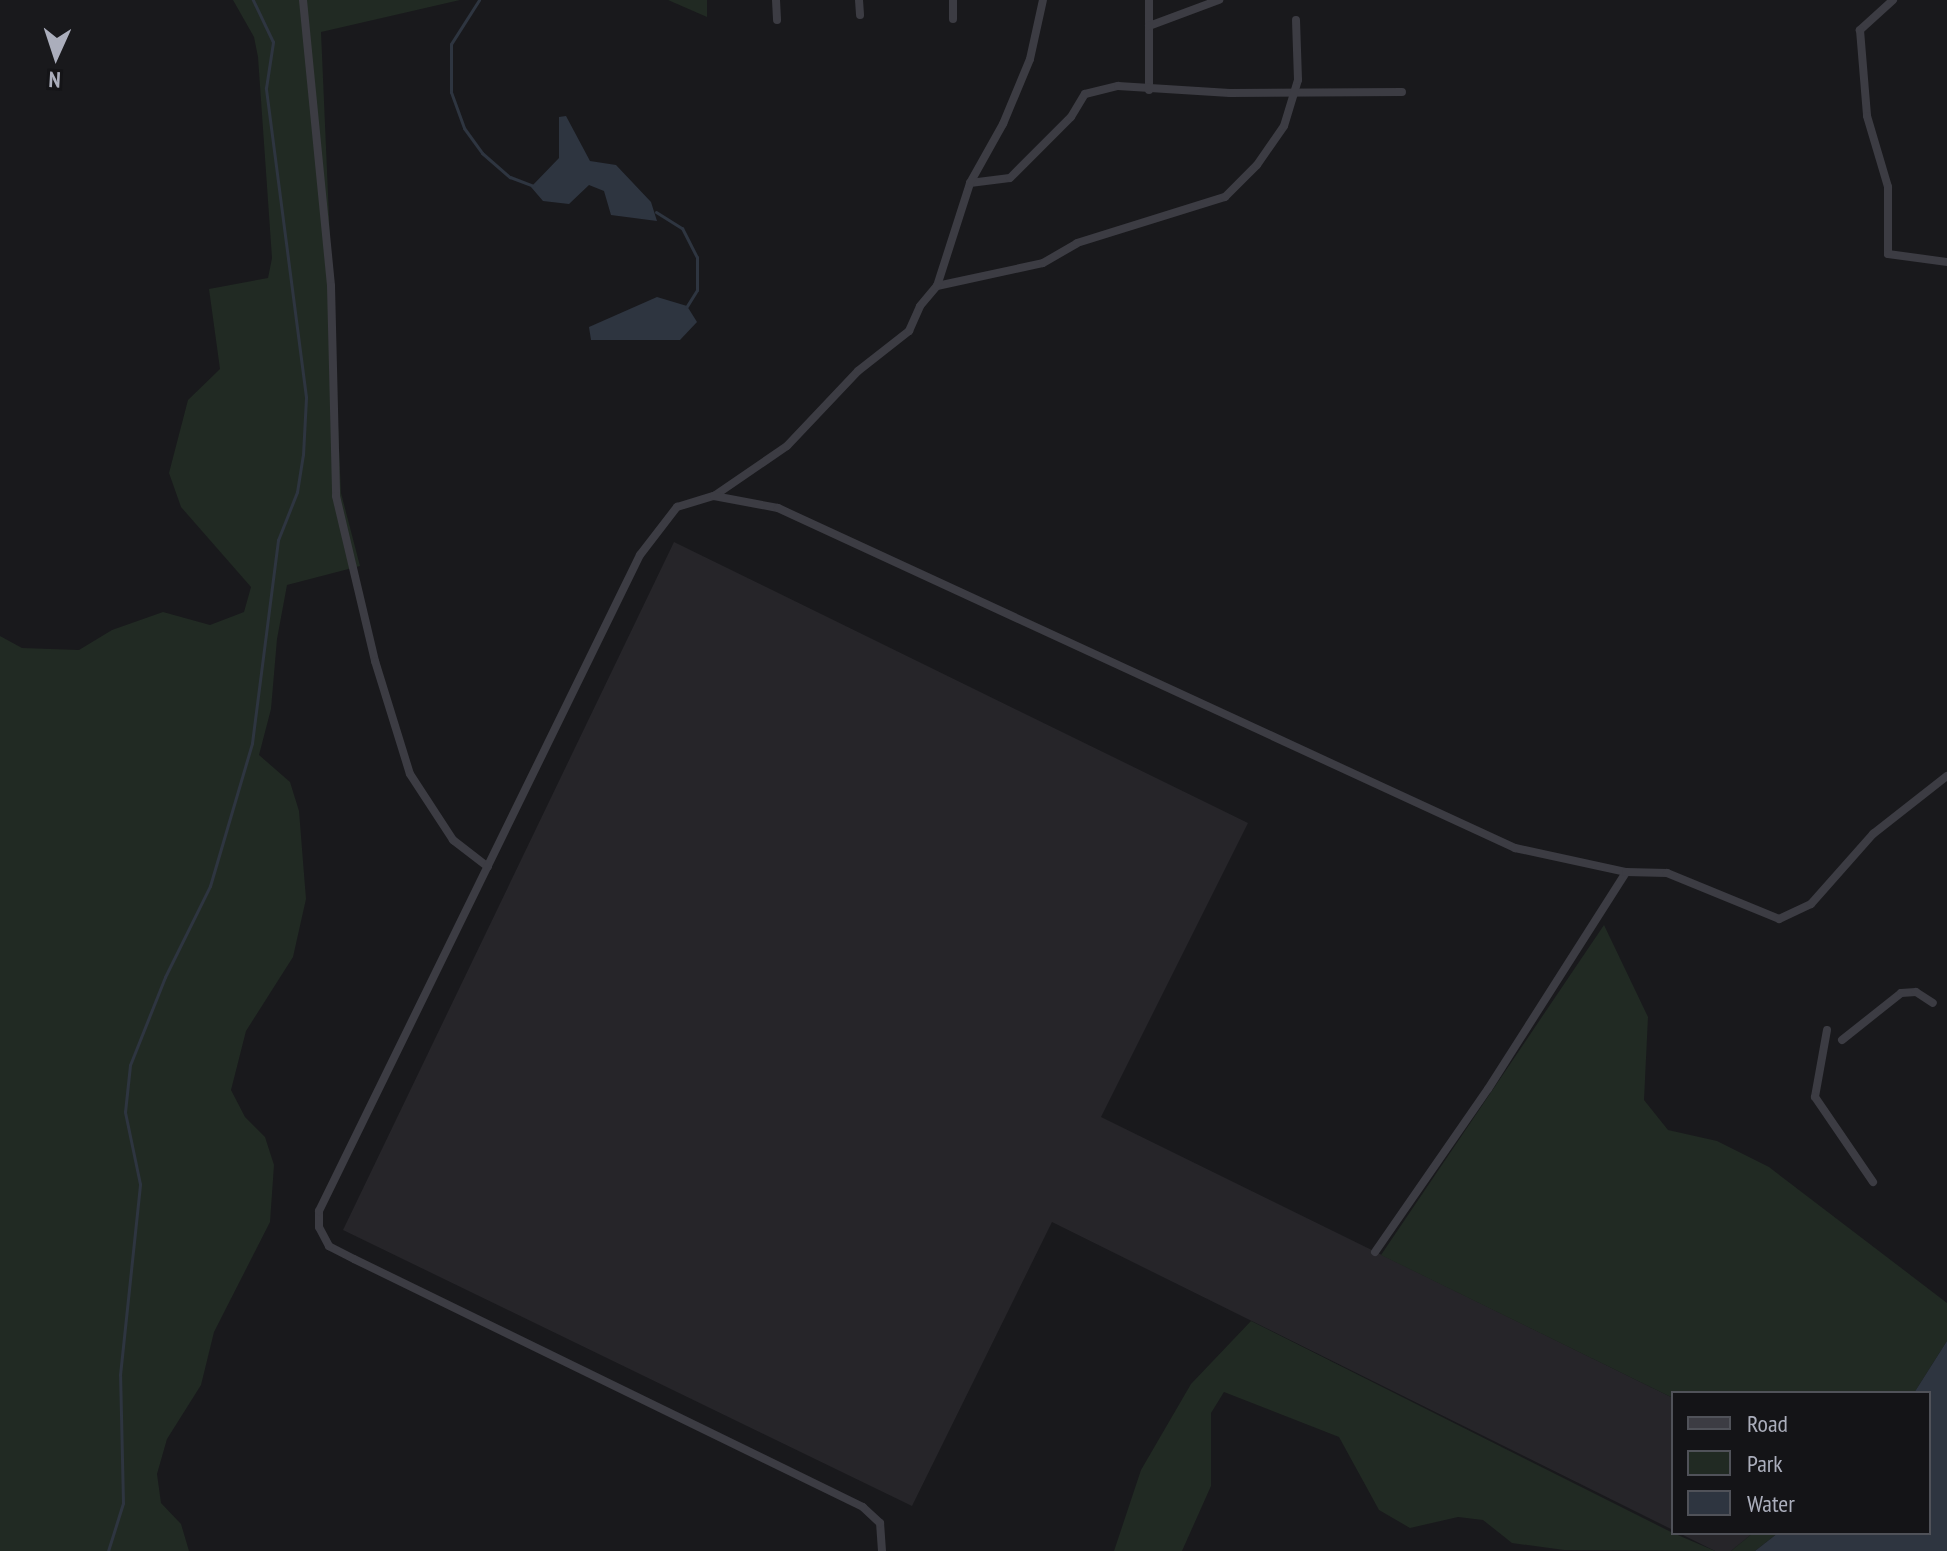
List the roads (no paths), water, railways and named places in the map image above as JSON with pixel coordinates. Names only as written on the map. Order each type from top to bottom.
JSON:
[{"type":"street","points":[[303,0],[331,286],[336,496],[375,661],[410,774],[453,840],[488,867]]},
{"type":"street","points":[[776,0],[777,20]]},
{"type":"street","points":[[859,0],[860,15]]},
{"type":"street","points":[[953,0],[953,19]]},
{"type":"street","points":[[882,1551],[880,1523],[863,1507],[354,1259],[322,1237],[319,1211],[640,555],[677,507],[714,496],[787,446],[828,407],[858,371],[909,331],[920,306],[937,286],[970,183],[1030,59],[1043,0]]},
{"type":"street","points":[[1149,0],[1149,90]]},
{"type":"street","points":[[1149,26],[1219,0]]},
{"type":"street","points":[[1893,0],[1860,30],[1867,116],[1888,187],[1888,254],[1947,262]]},
{"type":"street","points":[[937,286],[1043,263],[1077,243],[1225,197],[1257,165],[1284,126],[1298,80],[1296,20]]},
{"type":"street","points":[[970,183],[1010,178],[1071,117],[1085,94],[1118,86],[1149,90],[1402,92]]},
{"type":"street","points":[[714,496],[778,508],[1515,848],[1626,872],[1667,873],[1763,915],[1791,916],[1811,904],[1873,834],[1947,776]]},
{"type":"street","points":[[1375,1252],[1488,1089],[1626,872]]},
{"type":"street","points":[[1842,1040],[1901,993],[1916,992],[1933,1003]]},
{"type":"street","points":[[1827,1030],[1815,1097],[1873,1182]]},
{"type":"water","points":[[566,116],[590,161],[616,165],[651,202],[657,221],[611,215],[604,191],[589,185],[569,204],[543,201],[531,187],[559,158],[559,117]]},
{"type":"water","points":[[657,297],[687,306],[697,322],[680,340],[591,340],[589,327]]},
{"type":"water","points":[[1947,1341],[1947,1551],[1755,1551],[1775,1535],[1931,1535],[1931,1391],[1915,1391]]},
{"type":"waterway","points":[[108,1551],[123,1503],[120,1375],[140,1184],[125,1112],[130,1065],[165,977],[210,886],[252,743],[278,540],[297,492],[303,455],[306,397],[266,88],[273,42],[253,0]]},
{"type":"waterway","points":[[479,0],[451,44],[451,92],[464,128],[482,153],[510,177],[533,186]]},
{"type":"waterway","points":[[656,212],[682,228],[697,257],[697,290],[687,306]]}]
